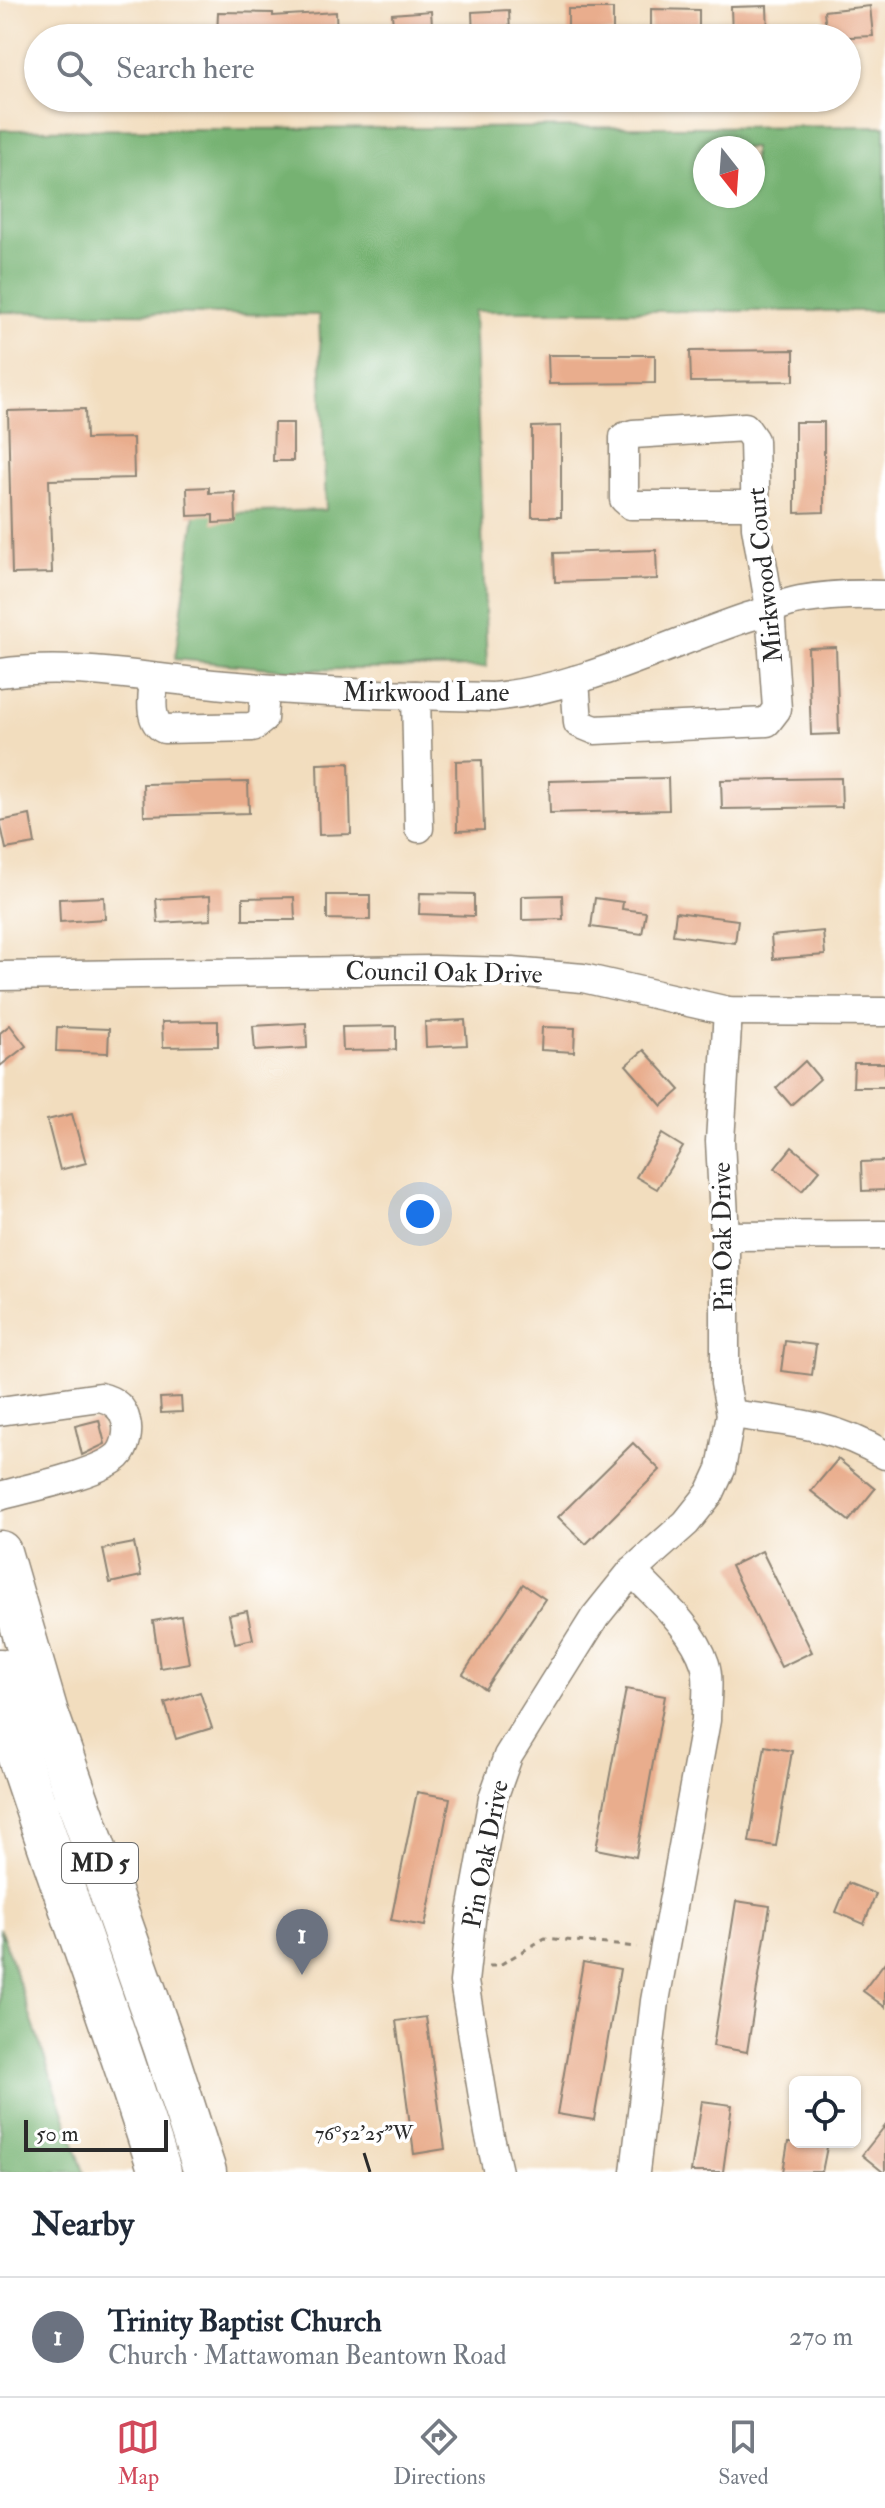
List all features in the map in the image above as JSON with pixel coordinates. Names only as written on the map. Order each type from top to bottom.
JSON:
[{"type":"highway","name":"MD 5","points":[[0,1552],[47,1713],[165,2048],[205,2172]]},
{"type":"highway","points":[[0,1670],[10,1679],[55,1796],[188,2172]]},
{"type":"highway","name":"MD 5","points":[[0,1698],[37,1814],[120,2044],[160,2172]]},
{"type":"street","name":"Mirkwood Court","points":[[575,680],[578,723],[595,730],[767,722],[777,709],[770,608],[756,527],[754,440],[745,427],[624,437],[624,499],[631,505],[755,505]]},
{"type":"street","name":"Mirkwood Lane","points":[[0,673],[60,669],[265,689],[493,697],[516,695],[575,680],[799,600],[885,595]]},
{"type":"street","points":[[154,678],[154,719],[157,726],[164,729],[253,727],[263,719],[265,689]]},
{"type":"street","points":[[416,695],[419,828]]},
{"type":"street","name":"Council Oak Drive","points":[[0,976],[433,970],[512,972],[583,978],[728,1011],[885,1012]]},
{"type":"street","name":"Pin Oak Drive","points":[[498,2172],[464,1982],[472,1912],[493,1798],[508,1756],[595,1617],[632,1571],[686,1523],[710,1493],[721,1469],[731,1414],[725,1383],[725,1236],[720,1141],[728,1011]]},
{"type":"street","points":[[725,1236],[885,1235]]},
{"type":"street","points":[[0,1411],[100,1397],[111,1400],[122,1409],[127,1423],[126,1442],[120,1454],[110,1461],[78,1474],[0,1496]]},
{"type":"street","points":[[731,1414],[820,1426],[858,1439],[885,1455]]},
{"type":"street","points":[[632,1571],[679,1621],[694,1642],[706,1666],[707,1684],[706,1720],[655,2001],[635,2172]]},
{"type":"path","points":[[478,1966],[498,1966],[545,1938],[637,1947]]},
{"type":"green space","points":[[885,126],[885,311],[474,311],[487,667],[291,670],[175,659],[195,514],[326,510],[319,315],[0,312],[0,130]]},
{"type":"green space","points":[[0,1928],[84,2172],[0,2172]]},
{"type":"building","points":[[767,6],[768,24],[732,24],[731,7]]},
{"type":"building","points":[[870,6],[873,36],[861,37],[861,24],[825,24],[824,11]]},
{"type":"building","points":[[568,9],[613,9],[613,24],[568,24]]},
{"type":"building","points":[[651,9],[699,10],[699,24],[651,24]]},
{"type":"building","points":[[509,10],[510,24],[472,24],[472,12]]},
{"type":"building","points":[[431,11],[432,24],[393,24],[392,14]]},
{"type":"building","points":[[218,12],[273,13],[273,16],[336,12],[336,24],[218,24]]},
{"type":"building","points":[[794,350],[794,381],[691,382],[690,351]]},
{"type":"building","points":[[548,355],[655,355],[655,383],[549,384]]},
{"type":"building","points":[[85,409],[86,439],[133,438],[134,478],[49,480],[52,573],[12,574],[8,411]]},
{"type":"building","points":[[795,422],[824,422],[824,512],[795,513]]},
{"type":"building","points":[[274,423],[293,423],[293,461],[273,461]]},
{"type":"building","points":[[561,426],[561,517],[532,517],[532,427]]},
{"type":"building","points":[[209,487],[209,493],[235,492],[236,522],[213,523],[213,515],[188,516],[187,488]]},
{"type":"building","points":[[656,550],[657,579],[555,582],[554,553]]},
{"type":"building","points":[[836,647],[839,734],[811,735],[808,648]]},
{"type":"building","points":[[482,760],[484,830],[457,831],[456,761]]},
{"type":"building","points":[[349,763],[351,834],[319,835],[317,764]]},
{"type":"building","points":[[668,778],[669,810],[550,813],[549,781]]},
{"type":"building","points":[[841,778],[842,807],[722,809],[721,780]]},
{"type":"building","points":[[248,782],[249,813],[144,816],[143,784]]},
{"type":"building","points":[[30,815],[35,844],[6,849],[0,821]]},
{"type":"building","points":[[420,893],[474,894],[474,916],[419,914]]},
{"type":"building","points":[[327,895],[370,895],[370,920],[327,919]]},
{"type":"building","points":[[562,895],[563,919],[522,920],[522,896]]},
{"type":"building","points":[[210,896],[211,920],[158,923],[156,899]]},
{"type":"building","points":[[104,897],[105,919],[60,922],[59,899]]},
{"type":"building","points":[[294,897],[295,920],[243,920],[243,898]]},
{"type":"building","points":[[595,898],[623,902],[622,909],[646,912],[642,934],[591,927]]},
{"type":"building","points":[[676,912],[738,920],[735,943],[673,935]]},
{"type":"building","points":[[823,931],[825,955],[773,959],[771,936]]},
{"type":"building","points":[[465,1020],[467,1045],[426,1047],[425,1022]]},
{"type":"building","points":[[218,1021],[218,1046],[163,1047],[162,1022]]},
{"type":"building","points":[[306,1023],[307,1048],[255,1051],[253,1026]]},
{"type":"building","points":[[10,1025],[26,1046],[0,1066],[0,1033]]},
{"type":"building","points":[[396,1026],[396,1050],[343,1051],[342,1027]]},
{"type":"building","points":[[57,1027],[109,1029],[108,1053],[56,1051]]},
{"type":"building","points":[[542,1027],[575,1028],[574,1052],[541,1050]]},
{"type":"building","points":[[644,1050],[680,1090],[662,1106],[626,1065]]},
{"type":"building","points":[[805,1061],[820,1079],[791,1105],[776,1088]]},
{"type":"building","points":[[854,1063],[885,1063],[885,1087],[853,1087]]},
{"type":"building","points":[[72,1114],[86,1163],[60,1170],[47,1120]]},
{"type":"building","points":[[662,1134],[683,1147],[657,1189],[636,1177]]},
{"type":"building","points":[[792,1147],[820,1170],[802,1191],[775,1168]]},
{"type":"building","points":[[885,1161],[885,1190],[862,1191],[861,1162]]},
{"type":"building","points":[[785,1341],[816,1345],[812,1375],[781,1371]]},
{"type":"building","points":[[181,1397],[182,1412],[161,1413],[160,1398]]},
{"type":"building","points":[[99,1420],[105,1444],[82,1455],[75,1426]]},
{"type":"building","points":[[633,1443],[660,1470],[586,1544],[558,1517]]},
{"type":"building","points":[[838,1459],[875,1489],[849,1521],[811,1491]]},
{"type":"building","points":[[134,1543],[141,1576],[110,1583],[103,1549]]},
{"type":"building","points":[[762,1551],[812,1652],[781,1667],[731,1566]]},
{"type":"building","points":[[523,1584],[545,1599],[485,1689],[463,1674]]},
{"type":"building","points":[[247,1611],[253,1639],[235,1643],[229,1615]]},
{"type":"building","points":[[181,1616],[189,1663],[160,1668],[153,1621]]},
{"type":"building","points":[[626,1689],[665,1696],[636,1857],[596,1849]]},
{"type":"building","points":[[200,1692],[212,1728],[176,1739],[165,1703]]},
{"type":"building","points":[[765,1746],[792,1751],[776,1846],[749,1842]]},
{"type":"building","points":[[417,1792],[450,1798],[425,1926],[391,1920]]},
{"type":"building","points":[[848,1883],[876,1894],[864,1924],[836,1912]]},
{"type":"building","points":[[736,1901],[770,1906],[747,2052],[713,2046]]},
{"type":"building","points":[[583,1962],[620,1969],[594,2120],[557,2114]]},
{"type":"building","points":[[885,1962],[885,2007],[863,1991]]},
{"type":"building","points":[[426,2017],[445,2149],[414,2154],[396,2021]]},
{"type":"building","points":[[702,2101],[732,2105],[723,2172],[691,2172]]},
{"type":"building","points":[[885,2126],[885,2172],[883,2172],[862,2155]]},
{"type":"building","points":[[788,2142],[789,2148],[827,2148],[822,2172],[783,2172]]},
{"type":"place","name":"Trinity Baptist Church","points":[[302,1975]]}]
